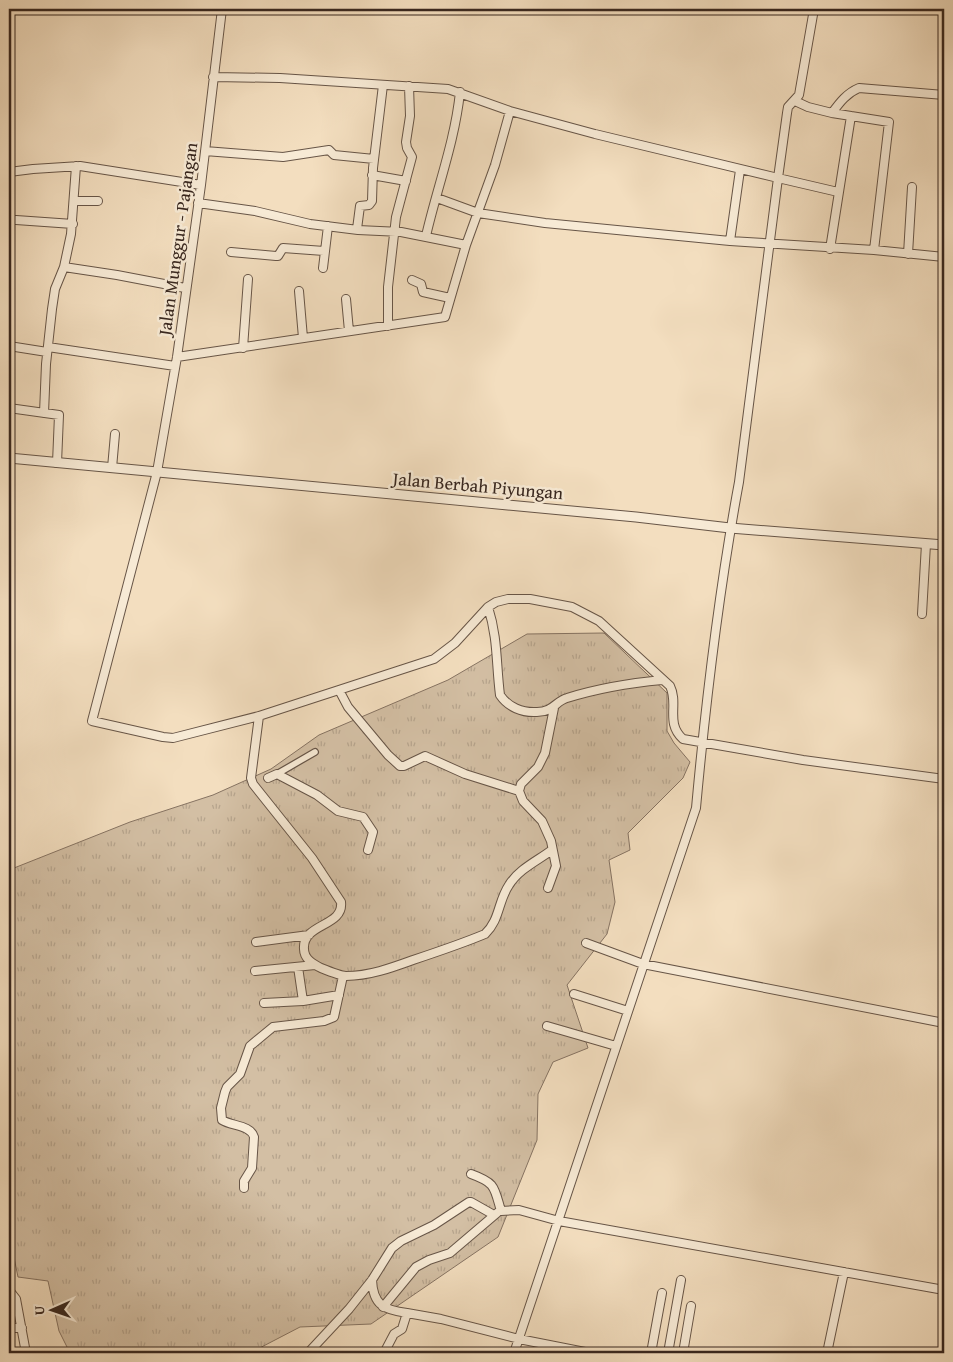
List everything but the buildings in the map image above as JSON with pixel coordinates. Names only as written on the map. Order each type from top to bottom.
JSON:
[{"type":"street","name":"Jalan Munggur - Pajangan","points":[[222,9],[201,185],[177,357],[157,472],[92,721],[173,738],[259,716]]},
{"type":"street","points":[[514,1353],[696,808],[702,743],[730,528],[739,482],[765,271],[787,114],[788,108],[797,98],[802,81],[814,9]]},
{"type":"street","points":[[213,77],[280,78],[448,88],[510,111],[594,134],[838,192]]},
{"type":"street","points":[[357,230],[360,206],[370,205],[372,201],[372,175],[383,85]]},
{"type":"street","points":[[388,326],[388,287],[396,217],[412,157],[406,142],[410,116],[409,86]]},
{"type":"street","points":[[832,113],[841,100],[853,90],[859,88],[944,95]]},
{"type":"street","points":[[426,236],[458,113],[460,92]]},
{"type":"street","points":[[797,98],[808,107],[832,113],[889,122],[874,250]]},
{"type":"street","points":[[177,357],[445,317],[466,245],[496,165],[510,111]]},
{"type":"street","points":[[830,249],[851,116]]},
{"type":"street","points":[[205,151],[283,157],[329,150],[334,155],[374,159]]},
{"type":"street","points":[[9,172],[76,166],[201,185]]},
{"type":"street","points":[[44,413],[48,349],[56,290],[64,266],[73,224],[76,166]]},
{"type":"street","points":[[730,241],[740,170]]},
{"type":"street","points":[[372,175],[406,181]]},
{"type":"street","points":[[908,254],[912,187]]},
{"type":"street","points":[[437,198],[478,213],[545,223],[730,241],[830,249],[874,250],[944,257]]},
{"type":"street","points":[[74,201],[98,201]]},
{"type":"street","points":[[198,203],[255,211],[310,224],[357,230],[395,231],[466,245]]},
{"type":"street","points":[[16,220],[73,224]]},
{"type":"street","points":[[323,268],[328,226]]},
{"type":"street","points":[[231,252],[278,256],[283,248],[324,251]]},
{"type":"street","points":[[64,266],[186,288]]},
{"type":"street","points":[[243,348],[248,279]]},
{"type":"street","points":[[412,280],[421,284],[424,292],[450,298]]},
{"type":"street","points":[[299,291],[303,338]]},
{"type":"street","points":[[346,299],[349,331]]},
{"type":"street","points":[[9,346],[48,349],[175,366]]},
{"type":"street","points":[[9,408],[59,415],[57,463]]},
{"type":"street","points":[[112,468],[115,434]]},
{"type":"street","name":"Jalan Berbah Piyungan","points":[[9,458],[636,517],[730,528],[944,546]]},
{"type":"street","points":[[922,614],[926,544]]},
{"type":"street","points":[[256,942],[309,934],[338,916],[341,909],[341,902],[312,858],[253,784],[251,778],[259,716],[434,658],[455,643],[488,608],[496,602],[508,598],[530,599],[572,608],[599,621],[670,686],[674,694],[672,711],[674,728],[683,739],[803,760],[944,779]]},
{"type":"street","points":[[488,608],[496,633],[500,695],[504,702],[515,708],[539,712],[554,708],[564,699],[591,691],[625,684],[662,680]]},
{"type":"street","points":[[337,691],[350,716],[358,726]]},
{"type":"street","points":[[337,691],[388,755],[400,766],[425,756],[465,774],[519,791]]},
{"type":"street","points":[[548,888],[556,866],[551,841],[545,827],[523,801],[519,791],[522,784],[538,767],[546,753],[554,708]]},
{"type":"street","points":[[268,778],[315,752]]},
{"type":"street","points":[[277,774],[317,795],[338,811],[363,817],[373,832],[368,850]]},
{"type":"street","points":[[309,934],[303,948],[308,960],[315,965],[343,976],[384,970],[485,934],[495,922],[505,891],[510,884],[521,871],[552,850]]},
{"type":"street","points":[[586,943],[643,964],[944,1024]]},
{"type":"street","points":[[255,971],[315,965]]},
{"type":"street","points":[[298,968],[303,1001]]},
{"type":"street","points":[[244,1188],[244,1181],[252,1168],[254,1137],[253,1133],[249,1130],[222,1120],[220,1108],[227,1087],[240,1074],[246,1051],[273,1027],[331,1019],[335,1014],[343,976]]},
{"type":"street","points":[[574,994],[628,1011]]},
{"type":"street","points":[[264,1003],[303,1001],[339,995]]},
{"type":"street","points":[[547,1026],[616,1046]]},
{"type":"street","points":[[471,1174],[489,1182],[494,1187],[498,1213]]},
{"type":"street","points":[[308,1353],[349,1309],[372,1280],[392,1248],[401,1241],[434,1226],[469,1202],[498,1213],[519,1210],[559,1221],[944,1290]]},
{"type":"street","points":[[383,1307],[416,1267],[429,1260],[450,1253],[498,1213]]},
{"type":"street","points":[[827,1353],[844,1272]]},
{"type":"street","points":[[372,1280],[375,1299],[383,1307],[519,1339],[590,1353]]},
{"type":"street","points":[[668,1353],[681,1280]]},
{"type":"street","points":[[9,1290],[16,1300],[26,1353]]},
{"type":"street","points":[[651,1353],[662,1293]]},
{"type":"street","points":[[683,1353],[691,1306]]},
{"type":"street","points":[[384,1353],[394,1334],[402,1329],[407,1314]]},
{"type":"street","points":[[9,1328],[22,1328]]},
{"type":"green space","points":[[604,633],[667,693],[667,731],[674,743],[690,762],[683,778],[628,833],[630,850],[609,860],[615,902],[607,934],[567,985],[588,1048],[553,1062],[538,1094],[537,1140],[498,1237],[371,1324],[300,1327],[250,1353],[70,1353],[59,1331],[48,1281],[18,1277],[9,1233],[9,870],[130,822],[213,795],[271,769],[319,735],[448,680],[527,634]]}]
